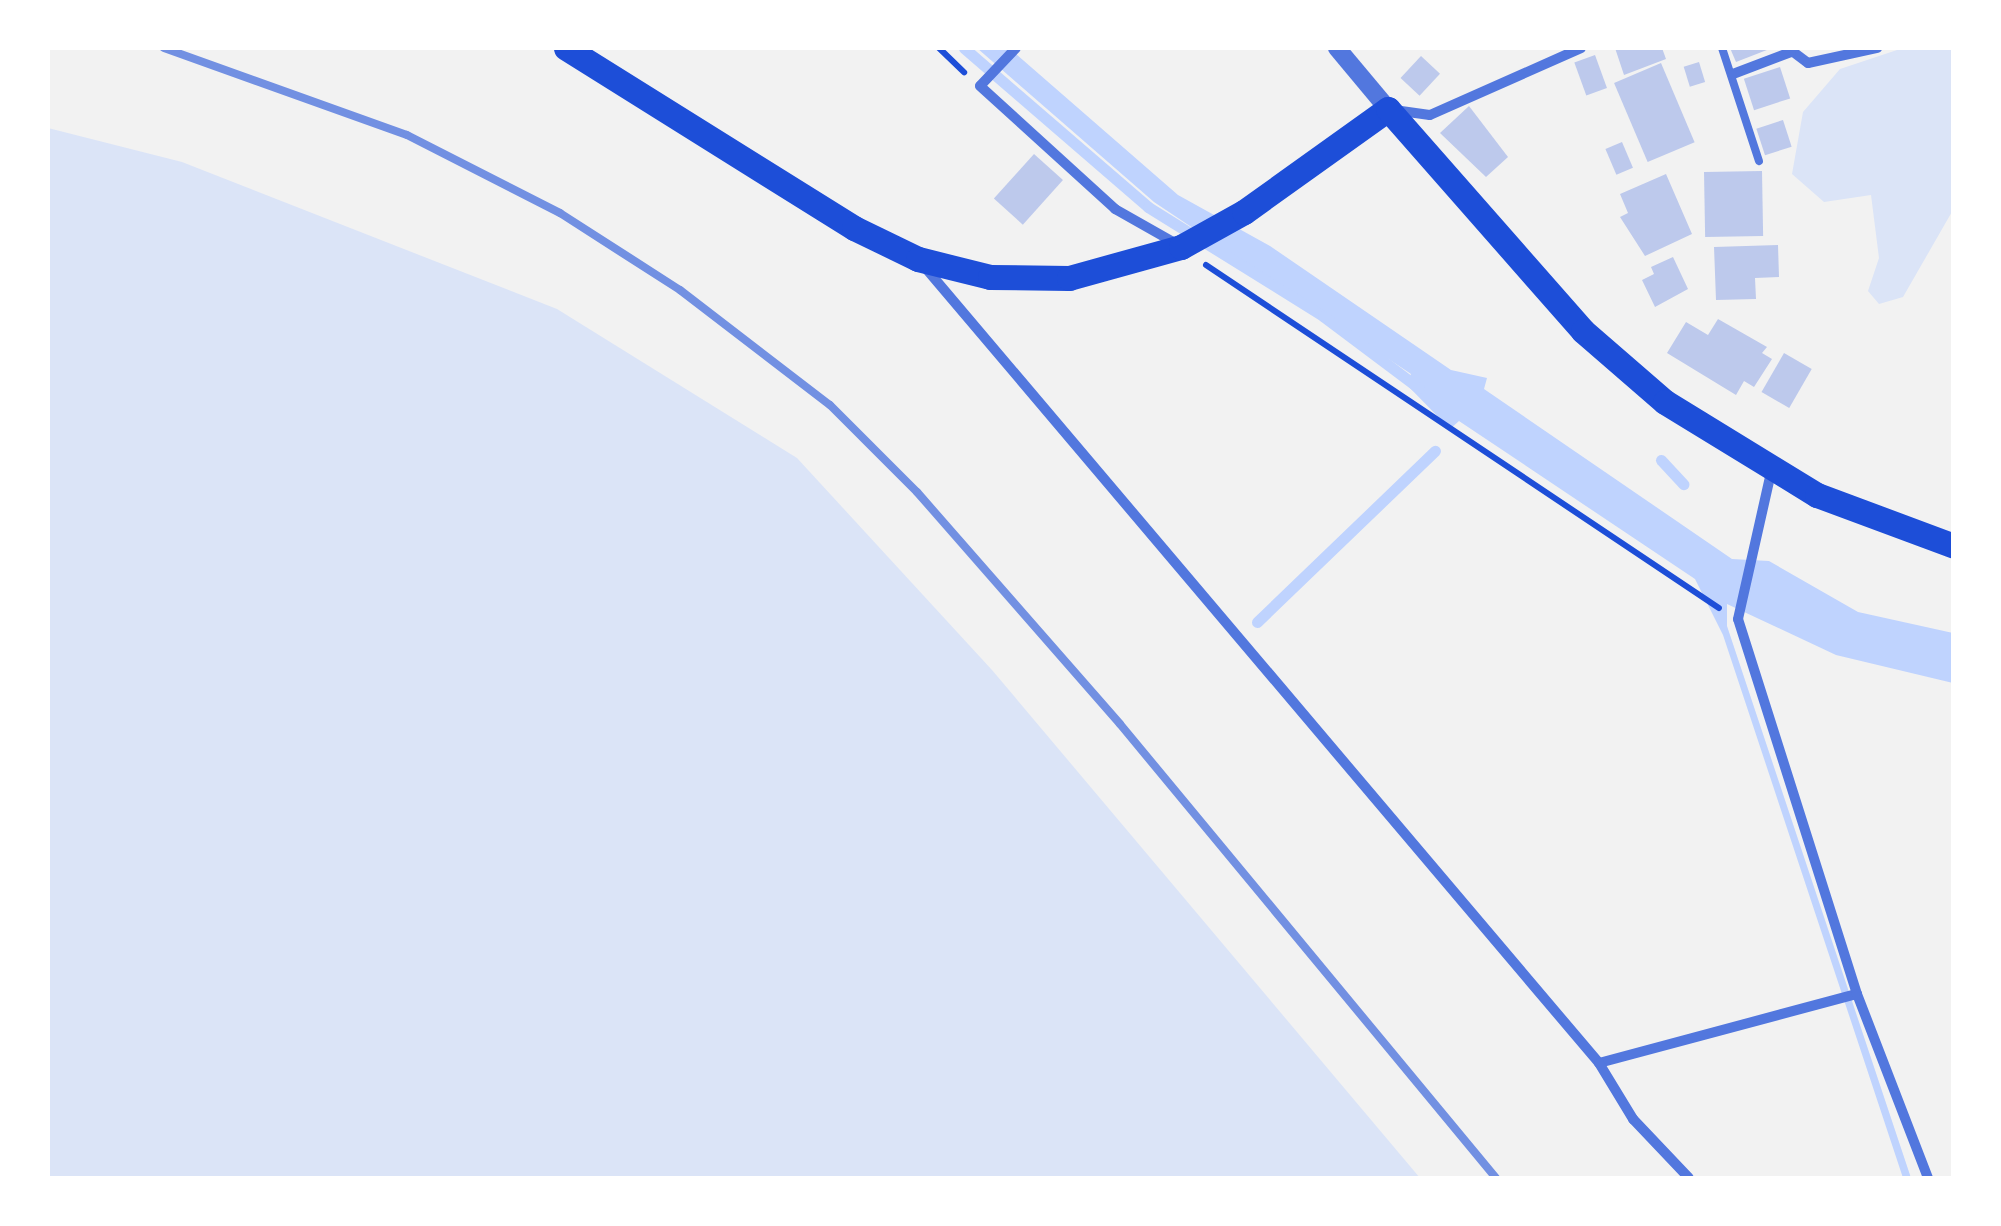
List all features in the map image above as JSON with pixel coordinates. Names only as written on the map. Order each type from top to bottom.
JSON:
[{"type":"main road","points":[[566,48],[812,204],[918,259],[1032,280],[1102,272],[1186,244],[1244,212],[1388,109],[1583,330],[1666,402],[1771,472],[1868,517],[1954,546]]},
{"type":"street","points":[[1016,48],[980,86],[1115,208],[1186,244]]},
{"type":"street","points":[[1337,48],[1388,109],[1430,115],[1581,48]]},
{"type":"street","points":[[1733,74],[1789,50],[1808,63],[1877,48]]},
{"type":"street","points":[[918,259],[1599,1063],[1633,1119],[1689,1178]]},
{"type":"street","points":[[1771,472],[1738,615],[1857,994],[1928,1178]]},
{"type":"street","points":[[1599,1063],[1857,994]]},
{"type":"lane","points":[[1722,48],[1759,161]]},
{"type":"path","points":[[939,48],[980,86]]},
{"type":"path","points":[[1186,244],[1443,429],[1738,615]]},
{"type":"shaded area","points":[[1903,48],[1953,48],[1953,210],[1903,297],[1879,304],[1868,291],[1879,258],[1871,195],[1824,202],[1792,174],[1803,112],[1840,69]]},
{"type":"shaded area","points":[[48,128],[182,162],[557,309],[797,458],[992,670],[1420,1178],[48,1178]]},
{"type":"water","points":[[977,48],[1009,48],[1178,195],[1270,246],[1451,370],[1487,378],[1484,389],[1732,559],[1769,561],[1858,612],[1953,633],[1953,683],[1836,655],[1727,604],[1727,626],[1911,1178],[1903,1178],[1723,635],[1695,579],[1459,421],[1450,429],[1407,385],[1411,374],[1154,202]]},
{"type":"building","points":[[1615,48],[1662,48],[1666,59],[1624,75]]},
{"type":"building","points":[[1730,48],[1772,48],[1736,62]]},
{"type":"building","points":[[1595,55],[1607,88],[1586,95],[1574,63]]},
{"type":"building","points":[[1421,56],[1440,74],[1420,96],[1401,78]]},
{"type":"building","points":[[1699,62],[1705,82],[1690,87],[1684,67]]},
{"type":"building","points":[[1661,63],[1695,142],[1648,162],[1614,83]]},
{"type":"building","points":[[1780,67],[1790,98],[1754,110],[1744,79]]},
{"type":"building","points":[[1469,106],[1508,157],[1486,177],[1440,133]]},
{"type":"building","points":[[1783,120],[1792,147],[1765,155],[1756,129]]},
{"type":"building","points":[[1622,142],[1633,168],[1616,175],[1605,149]]},
{"type":"building","points":[[1034,154],[1063,180],[1023,225],[994,199]]},
{"type":"building","points":[[1762,171],[1763,236],[1705,237],[1704,172]]},
{"type":"building","points":[[1666,174],[1692,234],[1645,256],[1620,217],[1628,213],[1620,194]]},
{"type":"building","points":[[1778,245],[1779,277],[1755,278],[1756,299],[1716,300],[1714,247]]},
{"type":"building","points":[[1673,257],[1688,289],[1655,307],[1642,280],[1654,274],[1651,267]]},
{"type":"building","points":[[1718,319],[1767,347],[1762,353],[1772,359],[1754,387],[1744,381],[1736,395],[1667,353],[1686,322],[1708,335]]},
{"type":"building","points":[[1784,353],[1812,369],[1789,408],[1762,392]]},
{"type":"waterway","points":[[964,48],[1148,207],[1323,316],[1419,388]]},
{"type":"waterway","points":[[1257,622],[1435,451]]},
{"type":"waterway","points":[[1661,460],[1683,484]]},
{"type":"railway","points":[[164,48],[407,135],[560,213],[680,290],[830,405],[917,492],[1120,724],[1496,1178]]}]
